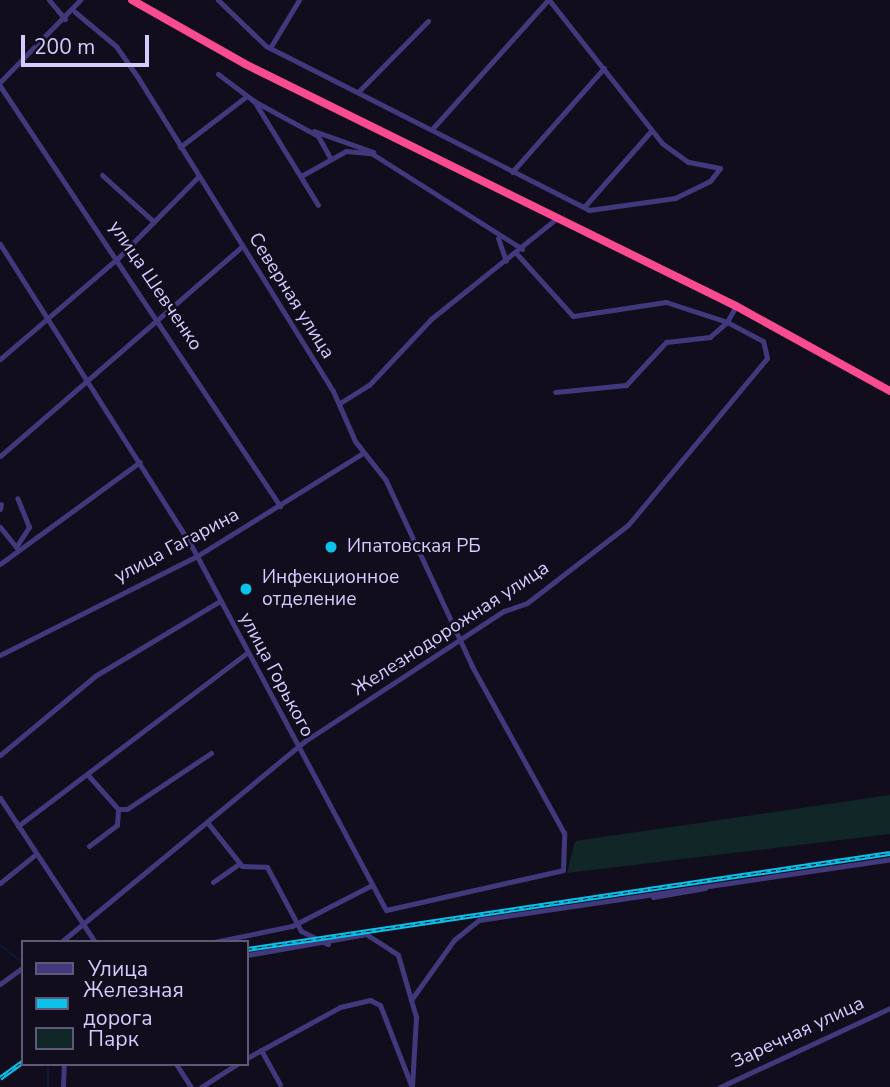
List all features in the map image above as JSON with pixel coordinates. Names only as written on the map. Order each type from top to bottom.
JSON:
[{"type":"highway","points":[[132,0],[245,64],[736,306],[890,391]]},
{"type":"street","points":[[50,0],[65,19]]},
{"type":"street","points":[[0,84],[75,12],[80,0]]},
{"type":"street","points":[[218,0],[270,48],[433,128],[512,172],[584,207],[675,198],[698,191],[720,169],[688,162],[651,131],[549,0],[433,128]]},
{"type":"street","points":[[270,48],[299,0]]},
{"type":"street","name":"Северная улица","points":[[75,12],[117,47],[340,403],[362,453],[385,479],[464,642]]},
{"type":"street","points":[[358,92],[428,21]]},
{"type":"street","points":[[512,172],[604,68]]},
{"type":"street","points":[[218,74],[250,98],[301,126],[324,143],[331,159]]},
{"type":"street","name":"улица Шевченко","points":[[0,84],[119,257],[280,506]]},
{"type":"street","points":[[180,147],[250,98]]},
{"type":"street","points":[[250,98],[318,205]]},
{"type":"street","points":[[301,126],[383,157],[519,251],[573,316],[666,302],[727,322]]},
{"type":"street","points":[[584,207],[651,131]]},
{"type":"street","points":[[301,176],[346,151],[383,157]]},
{"type":"street","points":[[102,175],[154,222]]},
{"type":"street","points":[[0,359],[119,257],[198,177]]},
{"type":"street","points":[[340,403],[369,385],[431,319],[519,251],[556,218]]},
{"type":"street","points":[[498,238],[506,261]]},
{"type":"street","name":"улица Горького","points":[[1,247],[141,462],[197,556],[297,748],[386,910],[564,870],[566,838],[464,642]]},
{"type":"street","points":[[0,456],[86,378],[241,247]]},
{"type":"street","points":[[555,392],[626,385],[666,342],[710,337],[727,322],[736,306]]},
{"type":"street","name":"Железнодорожная улица","points":[[63,940],[81,921],[297,748],[464,642],[628,525],[682,464],[768,355],[763,341],[727,322]]},
{"type":"street","name":"улица Гагарина","points":[[2,654],[197,556],[362,453]]},
{"type":"street","points":[[0,564],[17,548],[141,462]]},
{"type":"street","points":[[18,498],[29,525],[37,534]]},
{"type":"street","points":[[17,548],[29,525]]},
{"type":"street","points":[[0,527],[17,548]]},
{"type":"street","points":[[0,755],[95,676],[220,601]]},
{"type":"street","points":[[0,646],[2,654]]},
{"type":"street","points":[[18,826],[247,653]]},
{"type":"street","points":[[118,809],[211,753]]},
{"type":"street","points":[[88,774],[118,809],[117,825],[89,846]]},
{"type":"street","points":[[0,798],[94,940]]},
{"type":"street","points":[[0,814],[7,809]]},
{"type":"street","points":[[207,822],[239,864]]},
{"type":"street","points":[[0,883],[36,854]]},
{"type":"street","points":[[411,1000],[454,940],[479,920],[647,896],[682,896],[710,886],[890,859]]},
{"type":"street","points":[[213,882],[239,864],[267,867],[298,923],[328,944]]},
{"type":"street","points":[[223,940],[298,923],[372,885]]},
{"type":"street","points":[[248,955],[371,935],[398,955],[417,1026],[412,1087]]},
{"type":"street","points":[[0,985],[21,969]]},
{"type":"street","points":[[248,1057],[349,1002],[380,1005],[412,1087]]},
{"type":"street","name":"Заречная улица","points":[[720,1087],[890,1008]]},
{"type":"street","points":[[261,1050],[280,1084]]},
{"type":"street","points":[[177,1066],[191,1087]]},
{"type":"street","points":[[201,1087],[234,1066]]},
{"type":"street","points":[[62,1067],[63,1087]]},
{"type":"green space","points":[[890,795],[890,834],[567,873],[575,841]]},
{"type":"waterway","points":[[0,945],[21,961]]},
{"type":"waterway","points":[[48,1066],[48,1087]]},
{"type":"railway","points":[[248,949],[890,853]]},
{"type":"railway","points":[[0,1078],[21,1062]]},
{"type":"place","name":"Ипатовская РБ","points":[[331,547]]},
{"type":"place","name":"Инфекционное отделение","points":[[246,589]]}]
